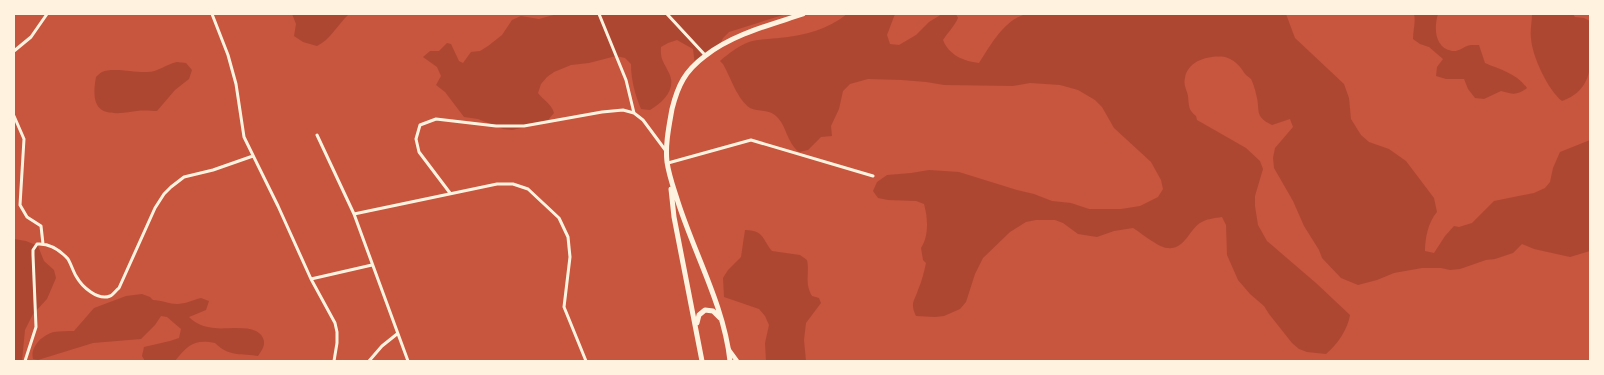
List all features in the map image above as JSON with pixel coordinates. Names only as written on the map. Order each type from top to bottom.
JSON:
[{"type":"main road","points":[[730,361],[722,320],[682,216],[667,163],[666,151],[677,88],[688,71],[705,55],[731,39],[802,14]]},
{"type":"main road","points":[[670,177],[674,217],[697,327],[702,361]]},
{"type":"main road","points":[[697,327],[699,315],[705,310],[713,311],[722,320]]},
{"type":"main road","points":[[729,350],[737,361]]},
{"type":"street","points":[[14,51],[27,42],[47,14]]},
{"type":"street","points":[[212,14],[228,55],[236,84],[244,138],[336,328],[337,343],[334,361]]},
{"type":"street","points":[[600,14],[626,80],[634,113]]},
{"type":"street","points":[[666,14],[705,55]]},
{"type":"street","points":[[450,193],[419,152],[416,139],[420,125],[436,119],[496,126],[524,126],[623,110],[634,113],[644,120],[666,151]]},
{"type":"street","points":[[14,116],[24,140],[20,205],[27,217],[41,226],[43,244]]},
{"type":"street","points":[[317,135],[354,214],[408,361]]},
{"type":"street","points":[[667,163],[751,140],[872,176]]},
{"type":"street","points":[[25,361],[36,326],[34,250],[37,244],[56,248],[68,259],[77,278],[87,290],[100,297],[111,296],[119,288],[158,203],[171,187],[184,178],[253,156]]},
{"type":"street","points":[[354,214],[497,184],[513,184],[528,189],[558,218],[568,237],[570,257],[564,307],[586,361]]},
{"type":"street","points":[[311,279],[372,266]]},
{"type":"street","points":[[369,361],[382,346],[397,334]]},
{"type":"shaded area","points":[[292,14],[349,14],[326,40],[317,46],[303,42],[294,36],[296,24]]},
{"type":"shaded area","points":[[557,14],[786,14],[729,32],[723,38],[719,47],[695,65],[693,49],[677,40],[661,47],[662,58],[671,79],[670,90],[660,103],[650,110],[641,109],[634,87],[631,64],[625,58],[616,56],[589,63],[571,65],[554,72],[541,84],[538,93],[549,104],[554,113],[548,120],[512,130],[503,129],[478,119],[464,117],[445,92],[436,85],[441,76],[437,67],[423,57],[430,51],[439,51],[447,43],[451,44],[459,61],[463,63],[471,52],[480,51],[502,35],[512,20],[521,16],[539,19]]},
{"type":"shaded area","points":[[847,14],[895,14],[887,35],[890,44],[899,45],[916,35],[929,22],[942,14],[956,14],[958,18],[943,40],[949,50],[957,56],[967,61],[979,63],[993,41],[1005,27],[1011,21],[1027,14],[1286,14],[1295,38],[1344,84],[1349,98],[1351,119],[1361,135],[1369,142],[1389,149],[1406,161],[1434,198],[1437,212],[1431,221],[1425,251],[1434,253],[1454,226],[1459,227],[1472,223],[1494,201],[1534,193],[1545,188],[1550,182],[1553,168],[1560,152],[1590,140],[1590,251],[1570,257],[1534,249],[1522,244],[1513,253],[1460,269],[1422,268],[1394,273],[1358,285],[1341,278],[1322,258],[1274,168],[1275,148],[1293,127],[1290,119],[1272,125],[1262,119],[1251,79],[1231,59],[1213,57],[1200,60],[1190,67],[1187,72],[1184,83],[1190,109],[1197,120],[1246,148],[1260,161],[1263,169],[1255,196],[1255,206],[1258,225],[1267,241],[1350,315],[1347,326],[1341,336],[1326,354],[1299,349],[1292,343],[1264,306],[1238,280],[1227,255],[1226,225],[1222,217],[1202,222],[1196,226],[1182,243],[1173,248],[1163,247],[1154,243],[1133,228],[1114,231],[1097,237],[1078,234],[1063,223],[1055,220],[1026,222],[1010,232],[983,258],[975,274],[966,302],[960,309],[944,316],[916,316],[913,303],[926,263],[923,260],[921,248],[927,232],[924,204],[916,201],[878,198],[873,191],[877,182],[887,175],[929,170],[959,172],[1052,201],[1071,203],[1089,209],[1121,209],[1140,206],[1158,197],[1163,189],[1161,180],[1151,162],[1114,128],[1102,107],[1095,100],[1078,90],[1060,85],[1030,83],[1013,86],[944,85],[902,80],[868,79],[850,84],[843,91],[839,109],[831,126],[832,136],[821,137],[808,150],[799,152],[791,143],[780,120],[776,116],[770,112],[750,108],[745,104],[720,61],[737,48],[749,42],[788,37],[824,28]]},
{"type":"shaded area","points":[[1414,14],[1438,14],[1436,31],[1442,46],[1455,51],[1471,45],[1479,45],[1485,63],[1513,75],[1527,88],[1517,93],[1501,91],[1484,99],[1475,98],[1468,89],[1464,79],[1446,79],[1436,76],[1437,67],[1443,59],[1429,47],[1413,39]]},
{"type":"shaded area","points":[[1532,14],[1573,14],[1575,17],[1590,21],[1591,57],[1587,78],[1582,88],[1574,95],[1562,101],[1546,81],[1534,54],[1531,35]]},
{"type":"shaded area","points":[[177,62],[186,63],[192,70],[189,79],[175,90],[157,111],[117,113],[102,110],[98,106],[94,90],[96,77],[102,72],[112,70],[151,72]]},
{"type":"shaded area","points":[[745,230],[759,233],[772,251],[800,255],[807,260],[810,291],[812,296],[819,298],[821,303],[806,323],[804,340],[806,361],[766,361],[765,343],[769,325],[765,316],[759,309],[724,297],[723,278],[741,257]]},
{"type":"shaded area","points":[[14,239],[38,246],[44,261],[54,270],[56,278],[47,299],[33,314],[25,330],[22,361],[14,361]]},
{"type":"shaded area","points":[[142,294],[153,300],[174,304],[201,298],[209,301],[206,310],[189,317],[207,327],[254,330],[263,338],[263,347],[258,356],[235,354],[225,351],[215,343],[202,342],[192,344],[175,361],[145,361],[142,356],[144,347],[179,338],[181,329],[167,317],[161,316],[141,339],[93,343],[38,360],[33,359],[35,346],[45,336],[54,332],[74,331],[94,308],[126,296]]}]
